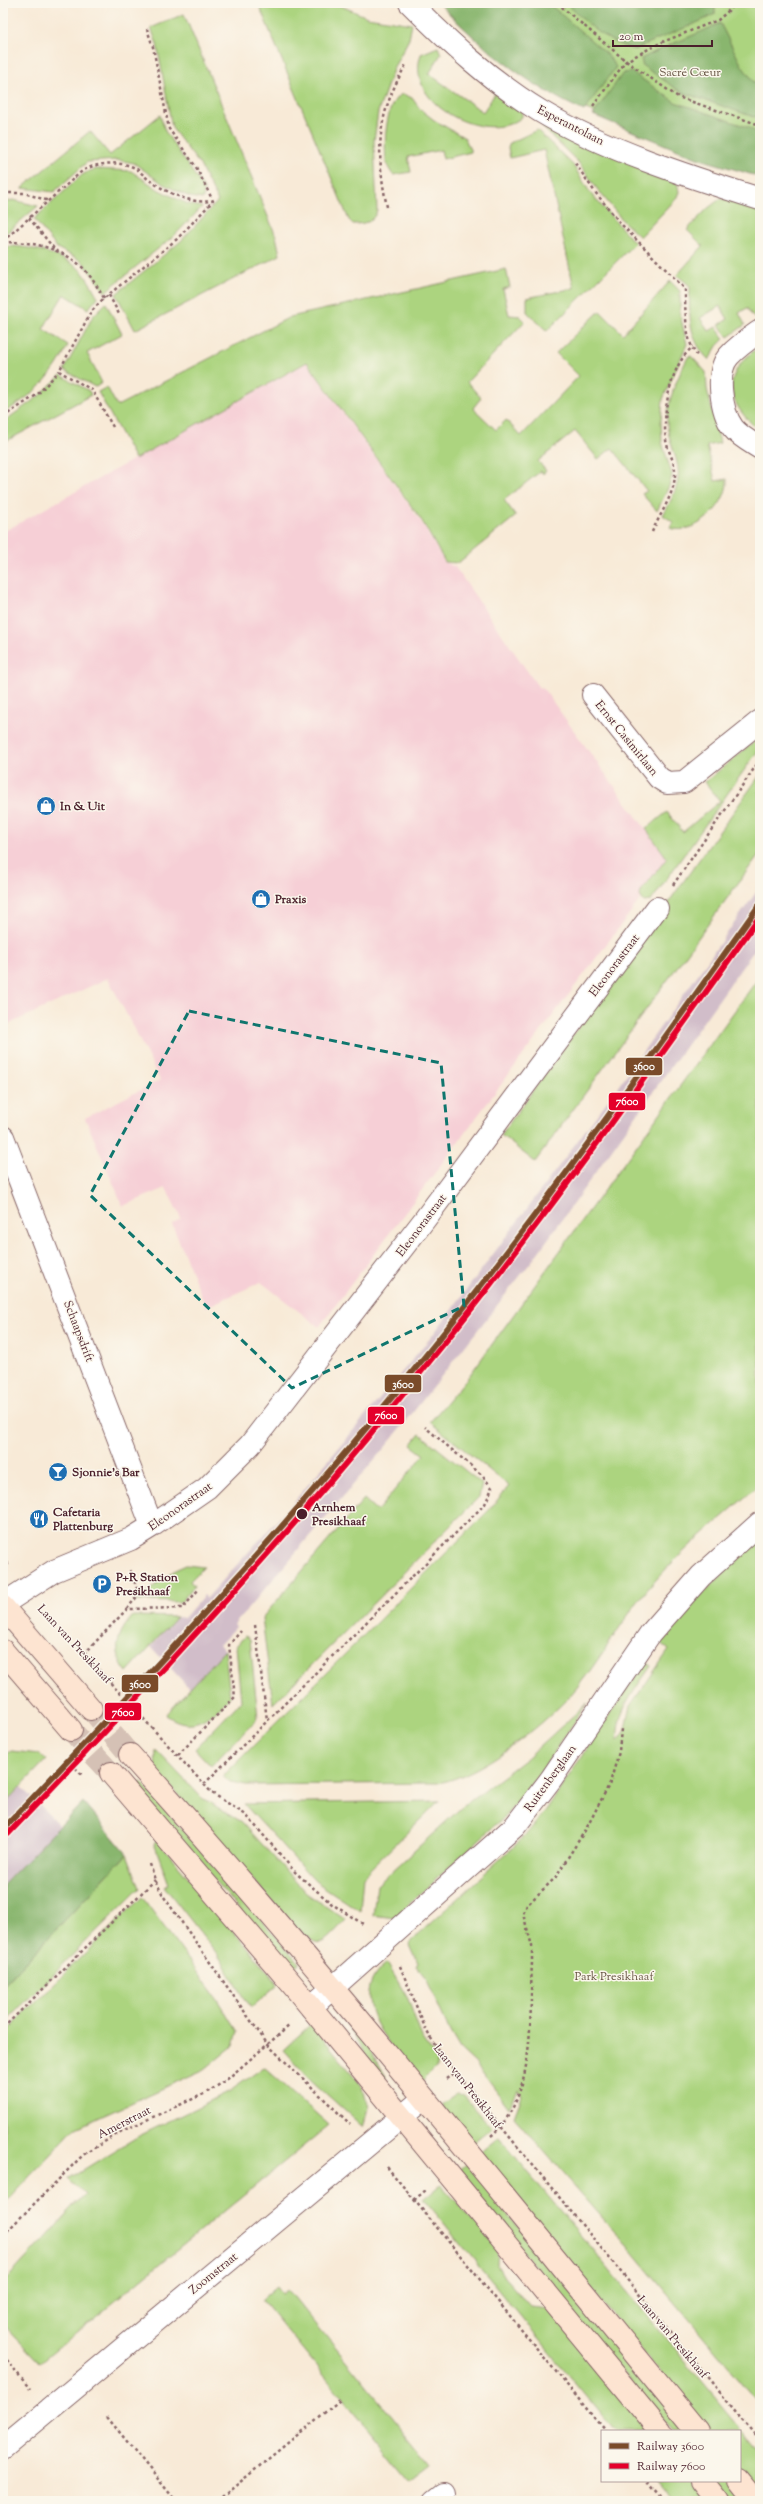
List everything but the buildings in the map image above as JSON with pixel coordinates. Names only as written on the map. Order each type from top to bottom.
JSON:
[{"type":"street","name":"Esperantolaan","points":[[410,3],[471,62],[541,112],[579,131],[709,183],[760,199]]},
{"type":"street","points":[[760,330],[728,356],[721,369],[722,393],[733,428],[760,448]]},
{"type":"street","name":"Ernst Casimirlaan","points":[[593,695],[659,778],[667,783],[684,782],[760,721]]},
{"type":"street","name":"Eleonorastraat","points":[[3,1606],[54,1570],[119,1544],[152,1526],[207,1488],[250,1445],[425,1219],[657,908]]},
{"type":"street","name":"Schaapsdrift","points":[[3,1137],[152,1526]]},
{"type":"street","name":"Ruitenberglaan","points":[[311,2007],[515,1826],[542,1791],[654,1628],[701,1576],[760,1522]]},
{"type":"street","points":[[3,1606],[91,1709]]},
{"type":"street","points":[[3,1651],[71,1730]]},
{"type":"street","points":[[130,1755],[231,1867],[696,2430]]},
{"type":"street","points":[[111,1773],[403,2117],[659,2430]]},
{"type":"street","name":"Zoomstraat","points":[[3,2448],[46,2410],[370,2145],[423,2099]]},
{"type":"street","points":[[703,2482],[718,2501]]},
{"type":"street","points":[[740,2482],[755,2501]]},
{"type":"path","points":[[557,3],[626,61],[678,97],[760,125]]},
{"type":"path","points":[[579,131],[599,98],[626,61],[660,42],[718,20],[737,3]]},
{"type":"path","points":[[147,29],[153,47],[169,129],[196,167],[213,201]]},
{"type":"path","points":[[386,207],[380,173],[380,142],[384,114],[391,90],[407,63]]},
{"type":"path","points":[[572,159],[595,192],[621,224],[685,289],[685,314],[695,353],[707,365],[721,369]]},
{"type":"path","points":[[3,242],[88,166],[98,164],[133,167],[148,180],[189,201],[213,201]]},
{"type":"path","points":[[3,193],[24,193],[50,201]]},
{"type":"path","points":[[3,417],[38,394],[60,371],[91,312],[104,298],[177,239],[213,201]]},
{"type":"path","points":[[29,218],[56,252]]},
{"type":"path","points":[[3,242],[26,242],[56,252],[80,265],[104,298]]},
{"type":"path","points":[[109,295],[120,316]]},
{"type":"path","points":[[652,532],[673,486],[675,476],[675,464],[666,442],[664,421],[666,400],[683,358],[693,347]]},
{"type":"path","points":[[60,371],[92,390],[113,427]]},
{"type":"path","points":[[657,908],[760,760]]},
{"type":"path","points":[[204,1784],[485,1504],[492,1488],[482,1476],[426,1427]]},
{"type":"path","points":[[84,1654],[127,1609],[139,1594],[119,1544]]},
{"type":"path","points":[[127,1609],[183,1608],[198,1590]]},
{"type":"path","points":[[256,1625],[267,1721]]},
{"type":"path","points":[[178,1755],[235,1697],[229,1645],[240,1631]]},
{"type":"path","name":"Laan van Presikhaaf","points":[[79,1648],[212,1793],[246,1815],[296,1873],[332,1904],[360,1921],[385,1942],[399,1964],[426,2030],[438,2050],[760,2441]]},
{"type":"path","points":[[469,2155],[501,2128],[518,2098],[524,2082],[527,2060],[532,1946],[523,1914],[527,1905],[555,1878],[586,1829],[610,1783],[619,1752],[622,1722]]},
{"type":"path","points":[[66,1758],[87,1781]]},
{"type":"path","points":[[148,1857],[155,1880],[164,1897],[268,2045],[370,2145],[605,2430]]},
{"type":"path","points":[[3,2028],[155,1880]]},
{"type":"path","name":"Amerstraat","points":[[3,2235],[83,2155],[122,2131],[206,2092],[225,2081],[268,2045]]},
{"type":"path","points":[[414,2200],[447,2172]]},
{"type":"path","points":[[3,2355],[46,2410]]},
{"type":"path","points":[[217,2501],[340,2400]]},
{"type":"path","points":[[107,2417],[176,2501]]},
{"type":"path","points":[[648,2482],[664,2501]]},
{"type":"highlighted area","points":[[189,1011],[441,1063],[464,1306],[292,1388],[90,1195]]},
{"type":"shaded area","points":[[307,363],[421,522],[444,562],[455,567],[539,688],[542,687],[669,861],[319,1327],[261,1282],[206,1307],[172,1224],[181,1218],[166,1188],[123,1206],[85,1118],[160,1080],[108,978],[3,1027],[3,532]]},
{"type":"shaded area","points":[[760,887],[760,942],[535,1257],[392,1439],[234,1625],[236,1627],[219,1645],[225,1650],[190,1689],[151,1647],[177,1617],[184,1618],[204,1595],[207,1598],[291,1505],[432,1336],[617,1088]]},
{"type":"shaded area","points":[[21,1787],[60,1826],[3,1885],[3,1805]]},
{"type":"green space","points":[[258,3],[334,3],[367,17],[412,24],[409,39],[394,67],[378,112],[374,141],[377,210],[374,217],[368,222],[353,224],[349,220]]},
{"type":"green space","points":[[439,3],[548,3],[608,55],[616,67],[584,111],[544,90],[506,64],[471,35]]},
{"type":"green space","name":"Sacré Cœur","points":[[444,3],[760,3],[760,173],[583,108]]},
{"type":"green space","points":[[566,3],[715,3],[715,14],[635,50],[624,47],[606,37],[590,25]]},
{"type":"green space","points":[[184,14],[276,236],[280,255],[135,330],[116,294],[181,241],[218,201],[200,165],[172,128],[157,44],[151,28]]},
{"type":"green space","points":[[720,23],[742,66],[760,90],[760,115],[754,117],[681,92],[643,66],[641,59],[660,49]]},
{"type":"green space","points":[[438,47],[441,54],[429,74],[483,112],[496,92],[522,112],[522,117],[507,125],[490,127],[471,124],[452,116],[436,104],[425,90],[419,73],[421,54]]},
{"type":"green space","points":[[632,72],[675,102],[750,128],[760,135],[760,177],[697,158],[593,115],[623,73]]},
{"type":"green space","points":[[403,94],[412,98],[420,109],[434,120],[465,138],[471,152],[443,159],[441,150],[408,157],[411,172],[393,175],[387,165],[386,157],[385,147],[387,125],[392,105],[397,98]]},
{"type":"green space","points":[[160,115],[165,131],[204,189],[203,199],[190,197],[163,184],[134,163],[117,160],[87,162],[54,192],[22,188],[90,131],[110,155]]},
{"type":"green space","points":[[545,125],[677,182],[679,192],[676,199],[640,237],[623,221],[578,162],[542,127]]},
{"type":"green space","points":[[537,130],[573,165],[591,194],[635,243],[547,331],[527,312],[527,298],[574,288],[544,150],[510,158],[508,148],[510,143]]},
{"type":"green space","points":[[98,169],[131,171],[159,190],[188,204],[202,207],[175,235],[105,292],[82,261],[57,248],[34,219],[82,175],[89,171]]},
{"type":"green space","points":[[720,199],[728,199],[760,211],[760,314],[754,318],[747,308],[739,313],[745,325],[728,337],[719,325],[728,319],[720,306],[700,318],[709,331],[716,327],[724,339],[717,346],[709,360],[702,352],[693,335],[690,317],[690,286],[677,275],[703,246],[687,230],[707,209]]},
{"type":"green space","points":[[13,200],[38,206],[3,236],[3,203]]},
{"type":"green space","points":[[10,246],[53,254],[69,262],[83,273],[98,297],[88,309],[64,294],[43,329],[68,345],[56,367],[42,384],[24,399],[3,413],[3,248]]},
{"type":"green space","points":[[506,269],[510,287],[503,289],[509,315],[520,316],[525,321],[467,382],[481,398],[473,408],[496,430],[506,420],[521,436],[579,376],[556,353],[600,311],[623,334],[670,281],[680,291],[680,314],[687,344],[663,399],[661,421],[662,442],[672,475],[669,486],[657,511],[642,494],[647,491],[612,448],[598,459],[575,431],[538,461],[546,471],[543,474],[541,471],[504,500],[516,516],[458,563],[445,562],[422,521],[307,362],[135,459],[98,392],[107,387],[117,406],[290,317]]},
{"type":"green space","points":[[106,303],[122,334],[87,353],[102,383],[95,387],[64,370],[93,316]]},
{"type":"green space","points":[[760,346],[760,431],[748,420],[740,409],[734,399],[732,388],[733,378],[738,367]]},
{"type":"green space","points":[[691,356],[706,372],[707,389],[720,443],[707,446],[715,481],[727,479],[726,489],[722,498],[709,516],[690,528],[680,530],[670,528],[673,522],[663,515],[673,497],[678,477],[677,463],[668,432],[667,421],[669,404],[674,388],[688,357]]},
{"type":"green space","points":[[61,375],[89,391],[91,395],[3,443],[3,422],[39,396]]},
{"type":"green space","points":[[760,737],[760,748],[651,901],[644,902],[640,896],[641,891],[667,858],[646,829],[667,812],[683,832],[720,801],[705,782]]},
{"type":"green space","points":[[760,775],[760,853],[535,1162],[501,1135]]},
{"type":"green space","points":[[760,976],[760,1484],[673,1562],[647,1590],[589,1672],[568,1698],[525,1737],[490,1761],[454,1779],[438,1783],[246,1785],[230,1782],[223,1776],[489,1510],[509,1486],[430,1422],[469,1376]]},
{"type":"green space","points":[[420,1434],[482,1484],[479,1497],[273,1704],[262,1618],[364,1499],[377,1511],[424,1455],[411,1445]]},
{"type":"green space","name":"Park Presikhaaf","points":[[760,1539],[760,2405],[628,2247],[514,2117],[522,2096],[518,2090],[509,2108],[475,2063],[460,2049],[450,2032],[426,1978],[416,1966],[418,1963],[409,1943],[524,1837],[544,1813],[645,1662],[651,1666],[633,1692],[623,1711],[618,1731],[618,1741],[624,1733],[630,1706],[669,1650],[659,1642],[682,1613]]},
{"type":"green space","points":[[186,1565],[204,1567],[190,1581],[194,1586],[181,1602],[135,1601],[175,1570]]},
{"type":"green space","points":[[133,1616],[177,1617],[127,1672],[119,1658],[118,1643],[123,1629]]},
{"type":"green space","points":[[245,1636],[250,1639],[258,1718],[211,1766],[195,1749],[241,1701],[236,1646]]},
{"type":"green space","points":[[225,1650],[230,1697],[216,1711],[201,1721],[185,1723],[176,1721],[166,1715]]},
{"type":"green space","points":[[587,1703],[543,1769],[506,1815],[394,1918],[373,1915],[377,1885],[462,1807],[527,1758]]},
{"type":"green space","points":[[156,1750],[202,1798],[242,1822],[306,1893],[346,1920],[331,1936],[321,1942],[316,1942],[303,1934],[293,1925],[155,1769]]},
{"type":"green space","points":[[12,1751],[39,1754],[46,1760],[3,1805],[3,1755]]},
{"type":"green space","points":[[141,1782],[299,1963],[292,1969],[134,1789]]},
{"type":"green space","points":[[439,1801],[363,1876],[360,1911],[315,1881],[244,1804]]},
{"type":"green space","points":[[83,1802],[127,1854],[3,1986],[3,1885]]},
{"type":"green space","points":[[157,1840],[278,1984],[251,2008],[218,1955],[164,1886],[169,1884],[154,1843]]},
{"type":"green space","points":[[127,1854],[140,1888],[3,2024],[3,1986]]},
{"type":"green space","points":[[142,1897],[213,1993],[237,2032],[233,2046],[205,2069],[74,2129],[3,2205],[3,2034]]},
{"type":"green space","points":[[387,1963],[408,1999],[422,2038],[437,2060],[436,2068],[421,2083],[387,2040],[377,2024],[371,2008],[369,1992],[374,1977]]},
{"type":"green space","points":[[311,2024],[363,2087],[368,2109],[363,2127],[312,2081],[283,2050]]},
{"type":"green space","points":[[350,2025],[368,2046],[385,2077],[384,2079],[370,2063],[350,2029]]},
{"type":"green space","points":[[264,2067],[329,2125],[40,2363],[3,2324],[3,2283],[85,2195],[68,2179],[137,2137],[230,2091]]},
{"type":"green space","points":[[457,2093],[464,2096],[492,2128],[471,2145],[440,2105]]},
{"type":"green space","points":[[499,2137],[760,2452],[760,2494],[741,2471],[741,2430],[707,2430],[479,2153]]},
{"type":"green space","points":[[467,2164],[686,2430],[670,2430],[457,2172]]},
{"type":"green space","points":[[441,2185],[498,2247],[497,2265],[504,2277],[531,2307],[549,2309],[648,2430],[614,2430],[424,2199]]},
{"type":"green space","points":[[277,2287],[282,2294],[288,2290],[431,2464],[410,2480],[262,2300]]},
{"type":"green space","points":[[657,2482],[692,2482],[707,2501],[673,2501]]},
{"type":"green space","points":[[713,2482],[729,2482],[744,2501],[729,2501]]},
{"type":"tunnel","points":[[91,1709],[130,1755]]},
{"type":"tunnel","points":[[71,1730],[111,1773]]},
{"type":"rail line","name":"3600","points":[[3,1829],[113,1713],[220,1596],[325,1476],[427,1354],[555,1188],[760,904]]},
{"type":"rail line","name":"7600","points":[[8,1834],[118,1718],[226,1600],[279,1541],[383,1419],[518,1249],[640,1084],[760,916]]},
{"type":"place","name":"In & Uit","points":[[46,806]]},
{"type":"place","name":"Praxis","points":[[261,899]]},
{"type":"place","name":"Sjonnie's Bar","points":[[58,1472]]},
{"type":"place","name":"Arnhem Presikhaaf","points":[[302,1514]]},
{"type":"place","name":"Cafetaria Plattenburg","points":[[39,1519]]},
{"type":"place","name":"P+R Station Presikhaaf","points":[[102,1584]]}]
